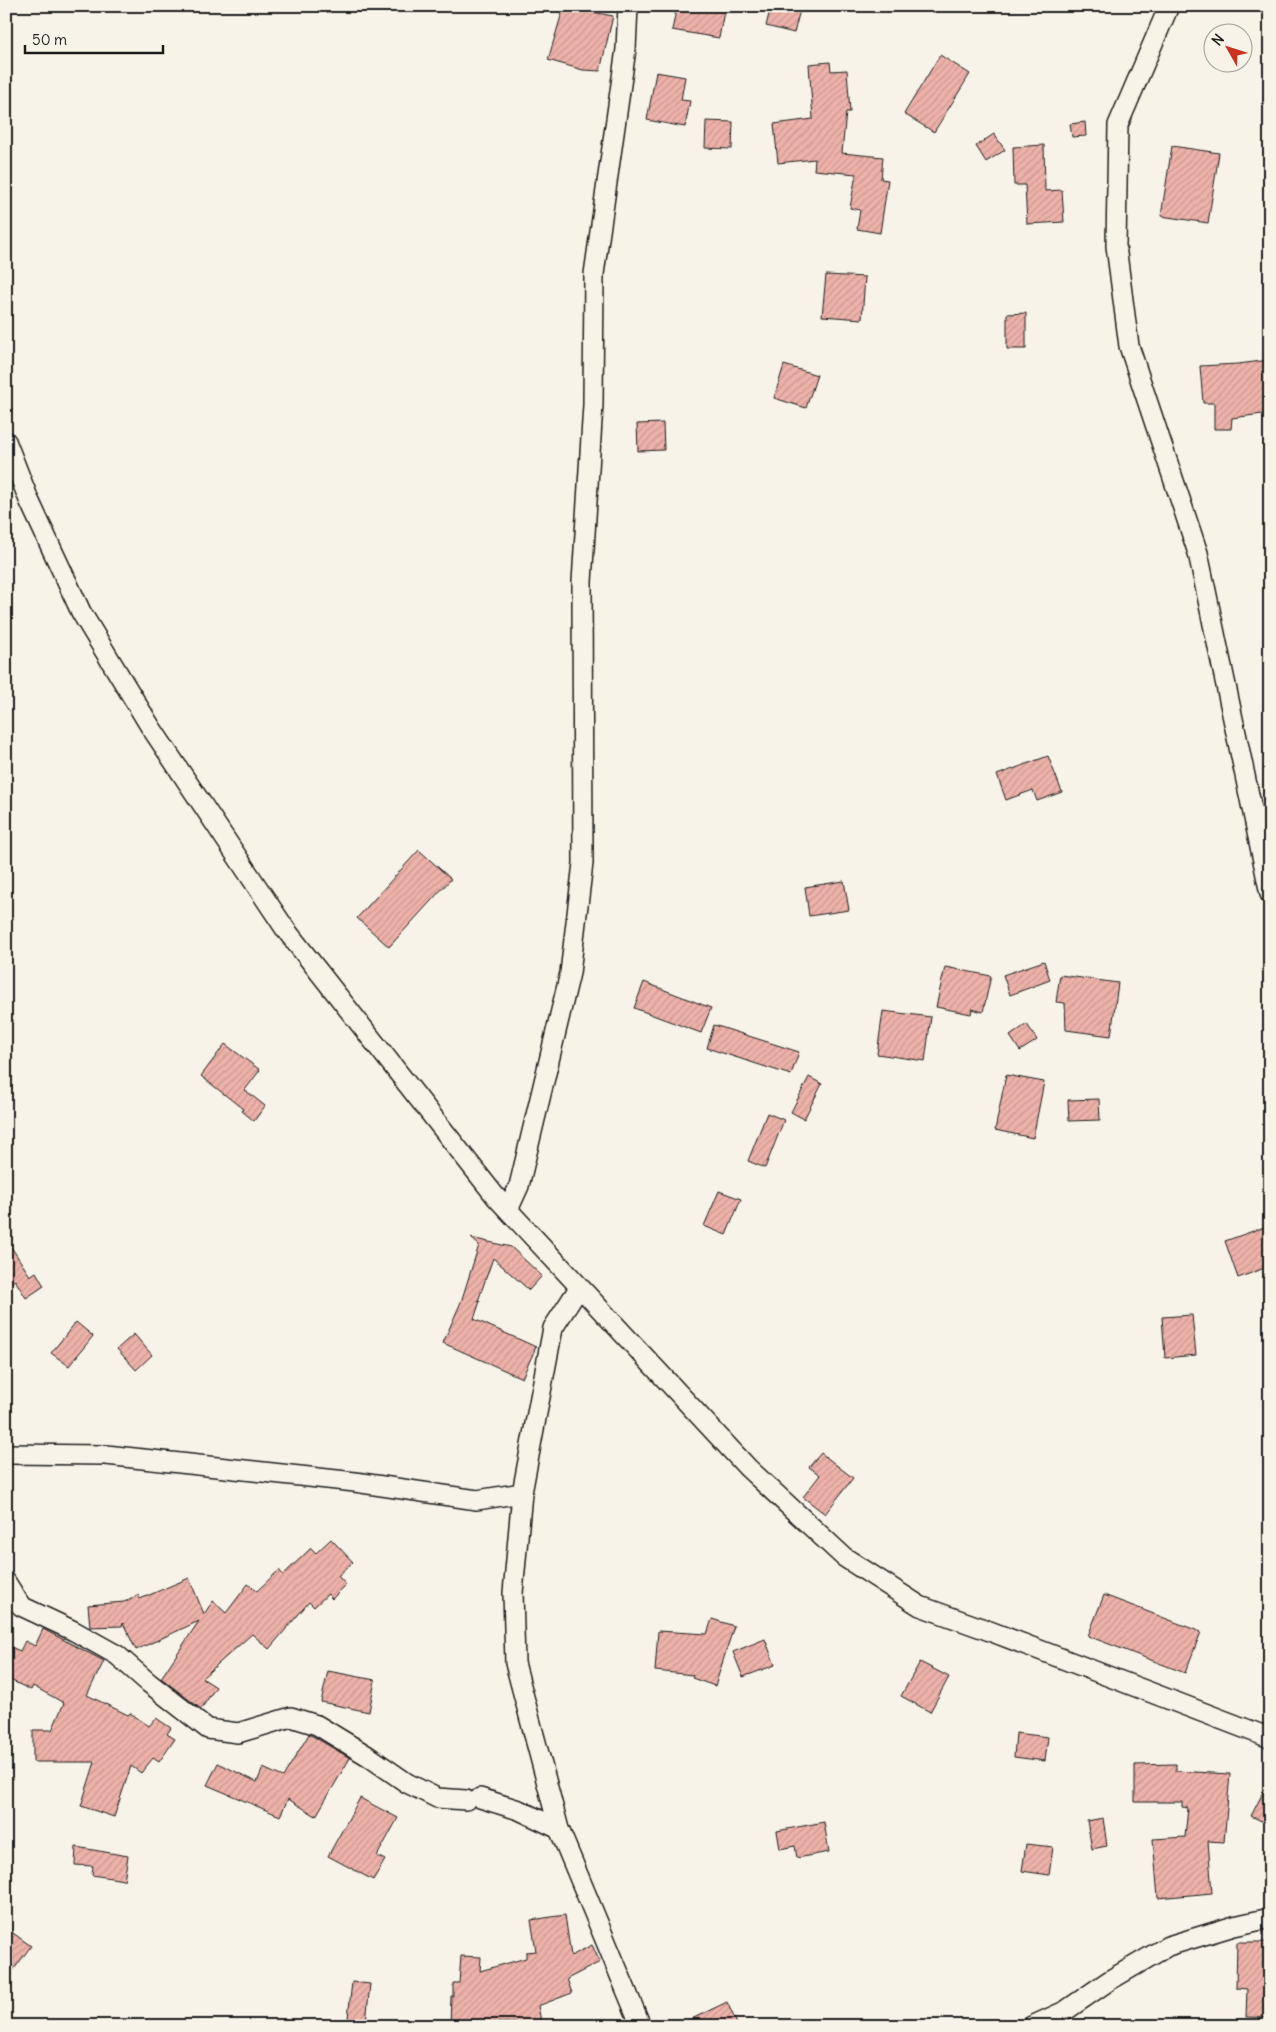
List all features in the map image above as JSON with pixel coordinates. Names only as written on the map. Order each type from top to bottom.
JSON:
[{"type":"street","points":[[508,1210],[520,1186],[570,973],[583,863],[582,582],[592,405],[594,274],[626,49],[628,6]]},
{"type":"street","points":[[1169,6],[1118,126],[1116,246],[1129,346],[1198,553],[1270,894]]},
{"type":"street","points":[[6,441],[29,500],[81,612],[156,734],[286,930],[508,1210],[748,1468],[844,1557],[920,1606],[1270,1738]]},
{"type":"street","points":[[579,1288],[553,1328],[522,1493],[513,1593],[515,1663],[559,1829],[640,2025]]},
{"type":"street","points":[[6,1454],[106,1455],[355,1482],[477,1500],[522,1493]]},
{"type":"street","points":[[6,1582],[21,1606],[74,1631],[117,1655],[149,1683],[208,1729],[238,1733],[292,1717],[317,1725],[368,1756],[407,1783],[437,1798],[473,1799],[519,1810],[559,1829]]},
{"type":"street","points":[[1032,2026],[1065,2011],[1110,1980],[1168,1946],[1234,1926],[1270,1918]]},
{"type":"building","points":[[564,6],[584,6],[583,10],[613,16],[600,71],[583,70],[548,60]]},
{"type":"building","points":[[677,6],[725,6],[719,38],[672,30]]},
{"type":"building","points":[[771,6],[801,6],[794,33],[766,26]]},
{"type":"building","points":[[940,55],[970,74],[934,132],[904,114]]},
{"type":"building","points":[[830,62],[831,71],[847,70],[850,112],[846,112],[842,153],[883,157],[881,179],[888,180],[880,233],[857,229],[860,210],[850,208],[856,174],[814,170],[815,159],[778,163],[774,124],[813,119],[809,64]]},
{"type":"building","points":[[656,72],[685,77],[681,100],[690,101],[685,127],[647,120]]},
{"type":"building","points":[[706,121],[733,122],[732,149],[705,148]]},
{"type":"building","points":[[1085,122],[1086,136],[1072,137],[1070,124]]},
{"type":"building","points":[[994,134],[1005,150],[986,162],[976,146]]},
{"type":"building","points":[[1044,145],[1045,191],[1062,190],[1064,222],[1027,224],[1025,185],[1014,185],[1013,147]]},
{"type":"building","points":[[1172,146],[1219,153],[1208,223],[1161,216]]},
{"type":"building","points":[[826,275],[865,277],[862,319],[822,316]]},
{"type":"building","points":[[1026,313],[1026,349],[1007,349],[1007,314]]},
{"type":"building","points":[[1270,360],[1270,413],[1232,418],[1231,429],[1214,429],[1214,403],[1203,403],[1200,366]]},
{"type":"building","points":[[784,365],[817,375],[806,408],[774,398]]},
{"type":"building","points":[[663,423],[664,450],[638,451],[637,424]]},
{"type":"building","points":[[1048,756],[1062,792],[1037,801],[1033,790],[1006,800],[997,775]]},
{"type":"building","points":[[419,850],[451,879],[389,947],[357,918]]},
{"type":"building","points":[[844,881],[849,910],[809,916],[805,887]]},
{"type":"building","points":[[1044,961],[1050,980],[1010,995],[1003,975]]},
{"type":"building","points":[[945,967],[991,976],[983,1012],[972,1009],[971,1014],[936,1007]]},
{"type":"building","points":[[1060,975],[1118,983],[1111,1036],[1066,1030],[1065,1003],[1056,1002]]},
{"type":"building","points":[[644,982],[711,1008],[701,1033],[634,1008]]},
{"type":"building","points":[[883,1011],[931,1017],[925,1061],[877,1054]]},
{"type":"building","points":[[1027,1024],[1037,1040],[1020,1051],[1010,1036]]},
{"type":"building","points":[[714,1025],[799,1052],[791,1075],[707,1048]]},
{"type":"building","points":[[225,1044],[260,1070],[245,1090],[265,1106],[254,1121],[242,1111],[243,1109],[201,1076]]},
{"type":"building","points":[[1006,1075],[1044,1082],[1033,1138],[995,1130]]},
{"type":"building","points":[[809,1077],[822,1084],[804,1119],[791,1112]]},
{"type":"building","points":[[1099,1099],[1100,1120],[1069,1121],[1068,1100]]},
{"type":"building","points":[[767,1113],[784,1120],[765,1168],[748,1161]]},
{"type":"building","points":[[719,1191],[741,1199],[726,1235],[704,1226]]},
{"type":"building","points":[[1270,1225],[1270,1266],[1238,1278],[1225,1241]]},
{"type":"building","points":[[471,1238],[511,1247],[542,1276],[529,1290],[493,1258],[478,1301],[480,1301],[474,1319],[536,1347],[522,1378],[443,1343],[461,1302],[479,1245]]},
{"type":"building","points":[[6,1239],[30,1276],[36,1272],[44,1286],[26,1298],[15,1280],[6,1286]]},
{"type":"building","points":[[1192,1315],[1196,1355],[1165,1358],[1162,1317]]},
{"type":"building","points":[[76,1322],[93,1336],[69,1366],[51,1353]]},
{"type":"building","points":[[134,1334],[152,1355],[136,1370],[117,1349]]},
{"type":"building","points":[[821,1453],[853,1478],[825,1514],[803,1497],[820,1475],[809,1467]]},
{"type":"building","points":[[331,1539],[353,1562],[338,1576],[346,1585],[332,1599],[328,1594],[314,1607],[309,1602],[269,1649],[252,1634],[202,1678],[216,1687],[201,1709],[161,1678],[199,1621],[136,1650],[123,1623],[122,1626],[90,1627],[88,1605],[124,1602],[138,1595],[140,1599],[189,1578],[204,1614],[213,1601],[226,1613],[248,1584],[257,1591],[279,1570],[283,1575],[311,1548],[316,1553]]},
{"type":"building","points":[[1104,1595],[1201,1632],[1185,1673],[1088,1636]]},
{"type":"building","points":[[712,1619],[734,1626],[715,1686],[692,1678],[693,1675],[655,1671],[658,1631],[707,1634]]},
{"type":"building","points":[[43,1629],[104,1661],[87,1695],[128,1715],[130,1713],[149,1726],[156,1718],[171,1728],[167,1734],[175,1739],[159,1762],[153,1758],[141,1773],[131,1766],[114,1817],[81,1806],[95,1762],[33,1762],[33,1730],[52,1730],[64,1703],[33,1686],[31,1690],[6,1678],[6,1656],[11,1647],[20,1651],[25,1641],[35,1646]]},
{"type":"building","points":[[765,1639],[775,1665],[743,1677],[733,1652]]},
{"type":"building","points":[[920,1662],[949,1677],[930,1712],[901,1696]]},
{"type":"building","points":[[328,1671],[375,1680],[369,1712],[321,1702]]},
{"type":"building","points":[[1016,1733],[1048,1737],[1045,1761],[1014,1757]]},
{"type":"building","points":[[309,1734],[350,1758],[316,1816],[288,1799],[280,1816],[207,1785],[218,1763],[257,1782],[263,1768],[283,1777]]},
{"type":"building","points":[[1176,1764],[1176,1771],[1230,1774],[1224,1842],[1208,1841],[1212,1893],[1158,1898],[1153,1839],[1185,1837],[1188,1808],[1182,1807],[1182,1802],[1135,1802],[1135,1765]]},
{"type":"building","points":[[1270,1779],[1270,1825],[1251,1816]]},
{"type":"building","points":[[360,1798],[398,1818],[377,1856],[385,1860],[373,1880],[328,1856]]},
{"type":"building","points":[[1103,1818],[1107,1846],[1092,1849],[1087,1821]]},
{"type":"building","points":[[824,1822],[829,1852],[797,1858],[795,1846],[780,1849],[777,1831]]},
{"type":"building","points":[[1026,1844],[1053,1847],[1049,1875],[1022,1871]]},
{"type":"building","points":[[76,1847],[128,1856],[124,1880],[92,1875],[93,1866],[75,1865]]},
{"type":"building","points":[[565,1915],[571,1956],[592,1945],[600,1962],[567,1979],[572,1993],[538,2006],[542,2026],[518,2026],[517,2023],[468,2022],[468,2026],[450,2026],[453,1983],[459,1983],[461,1956],[481,1957],[480,1971],[526,1958],[526,1952],[536,1951],[531,1920]]},
{"type":"building","points":[[6,1928],[31,1946],[6,1980]]},
{"type":"building","points":[[1237,1942],[1270,1942],[1270,2018],[1246,2017],[1247,1989],[1236,1988]]},
{"type":"building","points":[[352,1982],[370,1984],[366,2022],[348,2018]]},
{"type":"building","points":[[727,2002],[738,2026],[677,2026]]}]
